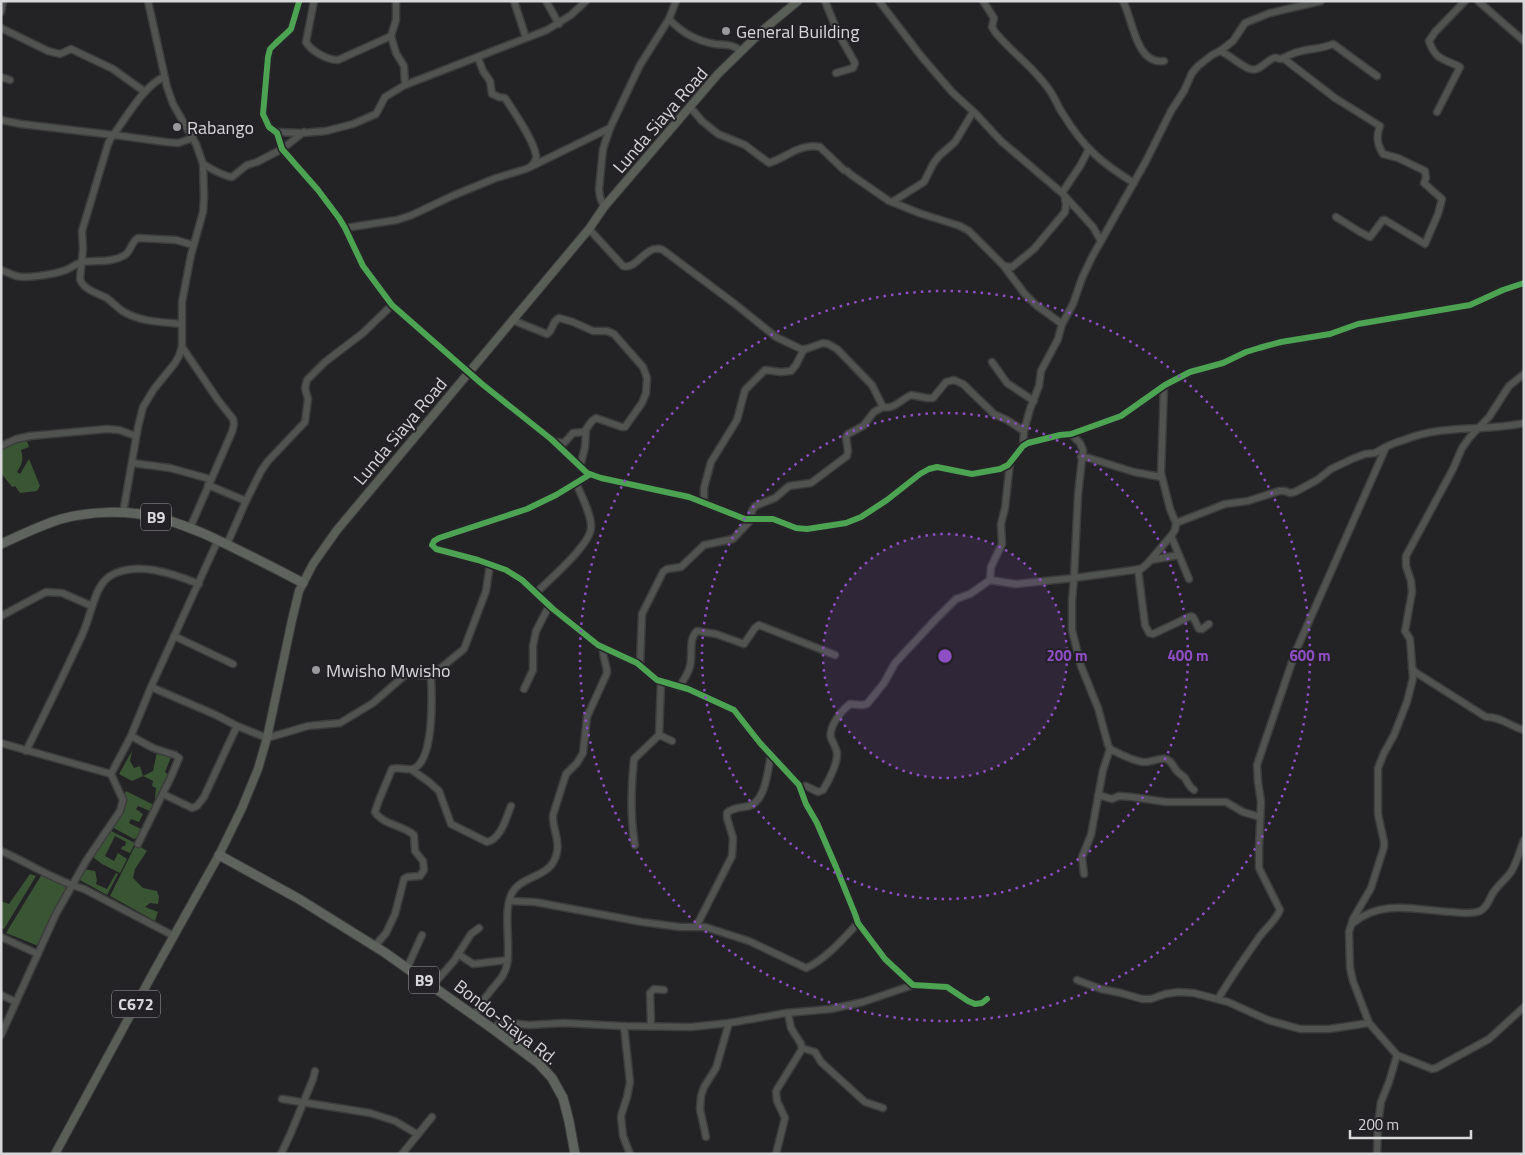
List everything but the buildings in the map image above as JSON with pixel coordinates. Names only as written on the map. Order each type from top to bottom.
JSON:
[{"type":"highway","name":"B9","points":[[1,544],[61,519],[94,513],[155,516],[190,528],[227,544],[303,583]]},
{"type":"highway","name":"Bondo-Siaya Rd.","points":[[219,855],[299,899],[375,946],[493,1029],[543,1067],[560,1091],[567,1111],[575,1154]]},
{"type":"main road","name":"Lunda Siaya Road","points":[[219,855],[258,770],[268,738],[292,620],[303,583],[313,564],[334,535],[588,229],[604,207],[718,74],[763,30],[798,1]]},
{"type":"main road","name":"C672","points":[[55,1154],[219,855]]},
{"type":"street","points":[[1,12],[3,1]]},
{"type":"street","points":[[123,513],[136,436],[143,407],[154,388],[179,356],[182,347],[182,302],[193,244],[203,212],[203,164],[193,138],[173,104],[164,77],[148,1]]},
{"type":"street","points":[[300,1],[291,29],[270,49],[268,56],[263,114],[269,126],[278,136],[282,149],[346,228],[360,261],[392,304],[469,372],[554,442],[589,475],[670,492],[745,519],[773,519],[796,528],[807,529],[853,521],[871,512],[929,469],[943,468],[977,474],[1000,469],[1010,463]]},
{"type":"street","points":[[314,1],[306,42],[307,45],[332,60],[338,60],[391,36]]},
{"type":"street","points":[[396,1],[396,20],[391,36],[396,54],[404,66],[405,85]]},
{"type":"street","points":[[514,1],[526,38]]},
{"type":"street","points":[[546,1],[559,24]]},
{"type":"street","points":[[275,132],[326,131],[368,118],[376,114],[385,97],[405,85],[478,58],[559,24],[586,1]]},
{"type":"street","points":[[604,207],[599,189],[604,149],[610,128],[640,65],[669,19],[676,1]]},
{"type":"street","points":[[825,1],[838,33],[855,63],[853,68],[836,73]]},
{"type":"street","points":[[879,1],[921,56],[952,92],[1002,142],[1063,194],[1093,227],[1101,241]]},
{"type":"street","points":[[983,1],[994,18],[992,27],[995,32],[1031,68],[1050,91],[1066,119],[1089,149],[1109,167],[1134,183]]},
{"type":"street","points":[[1123,1],[1129,13],[1136,38],[1144,53],[1154,61],[1164,62]]},
{"type":"street","points":[[990,580],[991,567],[1002,544],[1001,524],[1005,508],[1010,463],[1023,442],[1024,430],[1039,386],[1041,371],[1058,339],[1062,324],[1073,304],[1087,268],[1192,73],[1212,55],[1233,41],[1245,24],[1270,13],[1321,1]]},
{"type":"street","points":[[1437,112],[1460,67],[1441,59],[1432,51],[1429,41],[1435,32],[1466,1]]},
{"type":"street","points":[[1478,1],[1524,41]]},
{"type":"street","points":[[669,19],[681,30],[693,37],[708,42],[734,46],[741,51]]},
{"type":"street","points":[[1,28],[48,51],[60,54],[71,49],[113,69],[145,92]]},
{"type":"street","points":[[1220,51],[1253,70],[1260,68],[1274,58],[1283,58],[1292,53],[1335,44],[1377,76]]},
{"type":"street","points":[[478,58],[483,71],[490,81],[492,94],[505,98],[529,138],[536,160],[534,164],[526,169]]},
{"type":"street","points":[[1283,58],[1335,98],[1380,126],[1377,134],[1378,145],[1383,154],[1398,158],[1426,171],[1424,182],[1442,199],[1438,214],[1425,244],[1385,220],[1382,220],[1370,237],[1336,217]]},
{"type":"street","points":[[1,76],[10,80]]},
{"type":"street","points":[[164,77],[152,84],[145,92],[108,144],[84,219],[81,236],[83,249],[80,276],[81,283],[91,291],[106,298],[125,313],[144,319],[181,324]]},
{"type":"street","points":[[690,107],[702,121],[718,134],[745,145],[769,163],[794,150],[820,147],[844,170],[892,202],[967,229],[990,250],[1036,306],[1062,324]]},
{"type":"street","points":[[892,202],[926,184],[933,164],[955,142],[973,112]]},
{"type":"street","points":[[1,120],[174,143],[193,138]]},
{"type":"street","points":[[346,228],[412,216],[458,193],[526,169],[610,128]]},
{"type":"street","points":[[203,164],[229,177],[247,165],[258,162],[282,149],[304,132]]},
{"type":"street","points":[[1004,266],[1012,267],[1034,249],[1060,219],[1066,207],[1063,194],[1089,149]]},
{"type":"street","points":[[588,229],[626,267],[631,266],[653,249],[668,252],[776,337],[797,348],[804,349],[823,343],[837,349],[872,385],[883,407]]},
{"type":"street","points":[[1,270],[16,276],[36,276],[64,271],[82,262],[114,260],[125,255],[129,251],[132,242],[138,238],[176,240],[193,244]]},
{"type":"street","points":[[1023,442],[1071,434],[1126,414],[1164,386],[1190,372],[1223,363],[1251,350],[1281,342],[1330,334],[1358,324],[1470,305],[1502,290],[1524,283]]},
{"type":"street","points":[[227,544],[258,475],[268,461],[305,422],[308,399],[305,388],[309,378],[334,354],[367,329],[392,304]]},
{"type":"street","points":[[512,320],[547,334],[556,319],[559,318],[593,331],[610,332],[618,336],[643,367],[647,378],[646,392],[642,403],[625,426],[622,427],[596,418],[592,421],[586,430],[585,447],[580,467]]},
{"type":"street","points":[[182,347],[218,400],[234,419],[232,432],[190,528]]},
{"type":"street","points":[[704,503],[704,488],[710,464],[737,420],[745,390],[765,370],[790,371],[796,365],[804,349]]},
{"type":"street","points":[[992,362],[1007,383],[1034,401]]},
{"type":"street","points":[[1524,374],[1509,386],[1489,418],[1462,448],[1453,469],[1406,556],[1406,566],[1412,592],[1405,631],[1410,640],[1413,678],[1407,702],[1394,735],[1384,753],[1378,773],[1378,814],[1384,848],[1371,888],[1351,925],[1348,939],[1353,981],[1369,1023],[1397,1055],[1432,1069],[1489,1039],[1524,1007]]},
{"type":"street","points":[[640,666],[642,614],[661,574],[667,570],[681,567],[704,545],[733,539],[751,520],[757,504],[775,498],[786,487],[811,483],[847,456],[846,437],[865,424],[874,412],[883,407],[888,408],[911,395],[933,398],[946,382],[954,380],[963,384],[994,414],[1024,430]]},
{"type":"street","points":[[800,786],[806,786],[818,792],[824,789],[837,756],[831,733],[834,725],[848,705],[867,704],[884,683],[895,663],[956,600],[970,594],[990,580],[1015,584],[1074,578],[1141,569],[1150,560],[1176,530],[1176,523],[1172,516],[1161,476],[1161,425],[1164,386]]},
{"type":"street","points":[[1176,523],[1225,504],[1248,501],[1276,492],[1295,492],[1352,459],[1365,454],[1375,453],[1420,433],[1524,423]]},
{"type":"street","points":[[1,446],[25,437],[100,429],[114,429],[136,436]]},
{"type":"street","points":[[554,442],[564,443],[574,433],[586,430]]},
{"type":"street","points":[[1071,434],[1080,442],[1082,450],[1071,619],[1073,640],[1081,666],[1096,702],[1108,745],[1110,749],[1127,758],[1143,762],[1162,758],[1167,760],[1172,763],[1177,772],[1184,777],[1194,790]]},
{"type":"street","points":[[1218,999],[1228,981],[1280,910],[1260,868],[1261,798],[1257,765],[1295,653],[1386,447]]},
{"type":"street","points":[[1081,457],[1134,472],[1161,476]]},
{"type":"street","points":[[132,463],[170,468],[209,482],[246,501]]},
{"type":"street","points":[[589,475],[527,509],[439,538],[432,543],[433,547],[490,564],[514,574],[549,606],[603,648],[640,666],[661,682],[695,692],[734,710],[755,738],[800,786],[806,804],[817,823],[836,866],[858,923],[886,959],[913,985]]},
{"type":"street","points":[[536,593],[579,551],[590,533],[590,518],[576,483]]},
{"type":"street","points":[[1171,536],[1189,579]]},
{"type":"street","points":[[111,774],[131,736],[151,686],[218,540]]},
{"type":"street","points":[[1150,560],[1179,555]]},
{"type":"street","points":[[151,686],[237,726],[268,738],[308,726],[340,723],[374,703],[404,676],[408,674],[431,676],[464,649],[482,604],[488,583],[490,564]]},
{"type":"street","points":[[1138,569],[1145,626],[1149,633],[1153,634],[1191,616],[1199,629],[1209,624]]},
{"type":"street","points":[[26,751],[76,648],[101,586],[110,576],[133,570],[153,570],[199,584]]},
{"type":"street","points":[[1,616],[46,592],[62,593],[92,606]]},
{"type":"street","points":[[524,689],[533,670],[533,646],[536,631],[549,606]]},
{"type":"street","points":[[679,687],[689,670],[693,637],[697,631],[716,634],[744,644],[755,628],[759,626],[834,655]]},
{"type":"street","points":[[174,636],[233,664]]},
{"type":"street","points":[[474,1016],[488,993],[504,974],[508,960],[507,928],[512,893],[550,868],[555,862],[558,843],[552,821],[553,815],[566,774],[583,753],[587,717],[607,673],[603,648]]},
{"type":"street","points":[[1411,667],[1415,672],[1486,717],[1494,716],[1511,726],[1524,730]]},
{"type":"street","points":[[412,770],[423,760],[428,743],[431,723],[431,676]]},
{"type":"street","points":[[635,845],[632,782],[634,759],[659,735],[661,682]]},
{"type":"street","points":[[163,794],[188,806],[195,807],[204,797],[237,726]]},
{"type":"street","points":[[659,735],[672,741]]},
{"type":"street","points":[[131,736],[153,748],[179,758],[176,768],[138,844]]},
{"type":"street","points":[[1,744],[111,774],[121,794],[123,805],[71,885],[1,1034]]},
{"type":"street","points":[[1084,874],[1082,857],[1091,835],[1103,770],[1110,749]]},
{"type":"street","points":[[696,927],[732,856],[733,838],[727,813],[758,802],[763,790],[771,754]]},
{"type":"street","points":[[375,946],[386,933],[395,914],[404,880],[407,877],[420,876],[424,870],[423,861],[415,851],[414,835],[408,830],[383,820],[375,812],[392,769],[397,767],[412,770],[429,782],[439,791],[451,824],[487,842],[492,841],[497,836],[511,806]]},
{"type":"street","points":[[1098,795],[1112,799],[1119,796],[1139,797],[1166,802],[1226,802],[1243,812],[1260,817]]},
{"type":"street","points":[[1351,925],[1369,913],[1389,908],[1430,912],[1463,913],[1478,911],[1487,905],[1495,890],[1512,870],[1524,840]]},
{"type":"street","points":[[1,851],[21,859],[71,885],[84,889],[174,936]]},
{"type":"street","points":[[510,901],[521,900],[642,922],[680,927],[705,927],[749,941],[806,968],[839,944],[858,923]]},
{"type":"street","points":[[432,986],[446,971],[471,934],[479,928]]},
{"type":"street","points":[[407,968],[422,935]]},
{"type":"street","points":[[2,939],[38,954]]},
{"type":"street","points":[[458,954],[473,964],[508,960]]},
{"type":"street","points":[[1077,980],[1101,989],[1142,999],[1151,999],[1178,992],[1194,993],[1218,999],[1268,1020],[1300,1029],[1329,1029],[1369,1023]]},
{"type":"street","points":[[493,1029],[501,1022],[683,1027],[729,1023],[788,1013],[824,1010],[863,1002],[913,985],[947,987],[974,1004],[987,999]]},
{"type":"street","points":[[651,1025],[650,993],[654,989],[664,990]]},
{"type":"street","points":[[1,995],[16,1002]]},
{"type":"street","points":[[788,1013],[792,1028],[802,1048]]},
{"type":"street","points":[[706,1137],[700,1108],[701,1096],[704,1087],[716,1068],[729,1023]]},
{"type":"street","points":[[624,1026],[630,1082],[621,1116],[624,1136],[630,1154]]},
{"type":"street","points":[[802,1048],[815,1052],[819,1060],[865,1102],[883,1108]]},
{"type":"street","points":[[776,1154],[785,1118],[777,1101],[776,1091],[802,1048]]},
{"type":"street","points":[[1377,1154],[1381,1102],[1397,1055]]},
{"type":"street","points":[[281,1154],[313,1079],[314,1071]]},
{"type":"street","points":[[282,1099],[370,1113],[395,1121],[417,1134]]},
{"type":"street","points":[[402,1154],[432,1117]]},
{"type":"green space","points":[[26,438],[29,447],[21,450],[22,461],[17,472],[20,474],[29,459],[40,486],[37,491],[20,493],[15,486],[12,487],[1,473],[1,446]]},
{"type":"green space","points":[[132,751],[130,761],[134,768],[140,766],[143,776],[132,781],[119,774]]},
{"type":"green space","points":[[157,752],[171,757],[165,772],[169,775],[157,800],[155,798],[156,788],[152,786],[153,781],[143,776],[153,771]]},
{"type":"green space","points":[[126,791],[156,806],[147,822],[145,821],[150,811],[138,806],[136,809],[143,814],[139,822],[131,819],[129,823],[141,829],[145,822],[141,835],[134,839],[110,826]]},
{"type":"green space","points":[[111,831],[135,843],[130,853],[121,849],[125,846],[126,842],[115,836],[105,856],[114,861],[118,853],[127,859],[120,873],[94,858],[96,848]]},
{"type":"green space","points":[[136,844],[147,851],[135,869],[133,878],[143,888],[157,891],[159,897],[158,904],[150,903],[145,907],[158,912],[155,921],[110,896]]},
{"type":"green space","points":[[84,869],[95,871],[96,884],[107,889],[116,873],[118,874],[107,895],[78,879]]},
{"type":"green space","points":[[30,874],[36,876],[4,929],[1,928],[1,901],[9,904]]},
{"type":"green space","points":[[42,874],[68,887],[41,947],[6,933]]},
{"type":"cycle path","points":[[299,2],[291,29],[270,49],[263,114],[269,127],[277,133],[282,149],[318,190],[339,218],[363,266],[392,305],[482,384],[551,439],[587,473],[601,478],[689,497],[745,519],[773,519],[796,528],[807,529],[846,523],[861,517],[929,469],[937,467],[972,474],[1000,469],[1008,465],[1023,446],[1028,443],[1071,434],[1121,416],[1165,385],[1190,372],[1223,363],[1246,352],[1281,342],[1330,334],[1358,324],[1470,305],[1524,283]]},
{"type":"cycle path","points":[[589,475],[556,495],[527,509],[439,538],[432,545],[436,549],[478,560],[506,570],[522,580],[553,609],[598,645],[637,663],[657,680],[688,689],[734,710],[760,743],[799,785],[836,867],[858,923],[885,959],[913,985],[947,987],[975,1004],[982,1003],[987,999]]},
{"type":"place","name":"General Building","points":[[726,31]]},
{"type":"place","name":"Rabango","points":[[177,127]]},
{"type":"place","name":"Mwisho Mwisho","points":[[316,670]]}]
